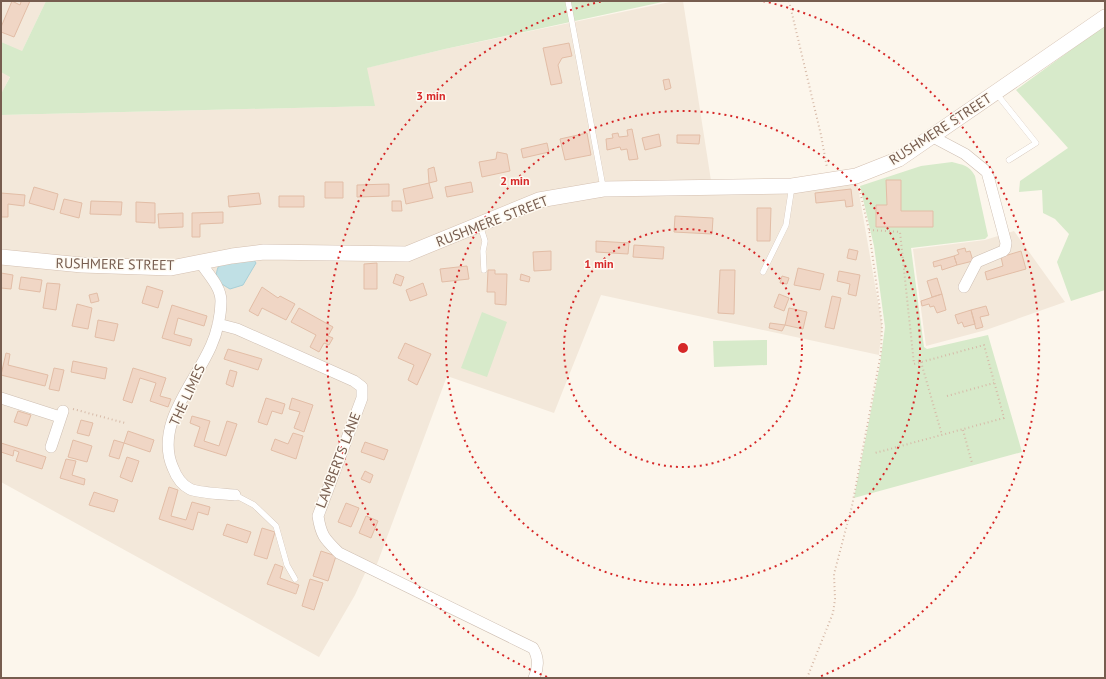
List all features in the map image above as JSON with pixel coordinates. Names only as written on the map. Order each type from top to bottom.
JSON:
[{"type":"street","name":"RUSHMERE STREET","points":[[1,257],[89,266],[171,268],[264,252],[406,254],[539,200],[603,189],[792,186],[856,176],[899,158],[1105,17]]},
{"type":"street","points":[[932,136],[965,154],[987,172],[1006,243],[1003,251],[977,262],[964,287]]},
{"type":"street","points":[[200,262],[218,288],[221,301],[218,324]]},
{"type":"street","name":"THE LIMES","points":[[218,324],[211,345],[174,416],[170,428],[167,449],[176,477],[190,489],[214,494],[235,495]]},
{"type":"street","name":"LAMBERTS LANE","points":[[218,324],[237,329],[354,381],[362,387],[362,398],[318,516],[320,530],[327,542],[339,553],[533,648],[537,655],[538,663],[534,678]]},
{"type":"street","points":[[2,400],[62,414],[51,447]]},
{"type":"lane","points":[[568,1],[603,189]]},
{"type":"lane","points":[[995,93],[1036,143],[1009,160]]},
{"type":"lane","points":[[763,272],[786,225],[792,186]]},
{"type":"lane","points":[[480,224],[485,241],[483,251],[484,270]]},
{"type":"lane","points":[[235,495],[254,505],[276,526],[287,565],[295,579]]},
{"type":"path","points":[[789,1],[821,136],[829,181]]},
{"type":"path","points":[[807,678],[833,613],[835,599],[834,574],[852,506],[881,353],[882,325],[869,230],[856,176]]},
{"type":"path","points":[[869,230],[900,232],[914,364],[984,344],[1004,418],[875,453]]},
{"type":"path","points":[[921,362],[942,435]]},
{"type":"path","points":[[947,396],[994,383]]},
{"type":"path","points":[[62,414],[68,407],[125,423]]},
{"type":"path","points":[[963,430],[972,463]]},
{"type":"shaded area","points":[[1,1],[46,1],[1,95]]},
{"type":"shaded area","points":[[675,1],[683,1],[712,187],[856,176],[882,325],[879,355],[601,295],[554,413],[447,376],[377,564],[366,571],[355,595],[319,657],[1,482],[1,115],[374,106],[366,68],[445,49]]},
{"type":"shaded area","points":[[1014,231],[1065,302],[986,330],[926,346],[913,249],[985,240]]},
{"type":"green space","points":[[46,1],[667,1],[445,49],[367,68],[375,106],[1,115],[1,94],[10,77],[1,72],[1,42],[22,51]]},
{"type":"green space","points":[[1105,25],[1105,290],[1071,301],[1057,262],[1069,234],[1055,219],[1043,213],[1042,190],[1019,192],[1020,181],[1068,148],[1016,90]]},
{"type":"green space","points":[[952,162],[968,168],[975,176],[988,236],[985,239],[911,248],[924,347],[927,349],[988,335],[1022,452],[854,498],[880,364],[885,327],[874,246],[860,186],[921,166]]},
{"type":"green space","points":[[482,312],[507,322],[487,377],[461,368]]},
{"type":"green space","points":[[767,340],[767,365],[714,367],[713,341]]},
{"type":"water","points":[[254,260],[256,263],[243,285],[230,289],[218,280],[216,274],[219,265]]},
{"type":"building","points":[[12,1],[20,5],[20,1],[30,1],[14,37],[1,32],[1,27]]},
{"type":"building","points":[[569,43],[572,56],[562,58],[558,65],[562,83],[551,85],[543,48]]},
{"type":"building","points":[[669,79],[671,88],[665,90],[663,80]]},
{"type":"building","points":[[632,129],[638,159],[629,160],[627,149],[621,150],[620,147],[607,150],[606,139],[613,138],[612,134],[618,133],[619,137],[628,136],[627,130]]},
{"type":"building","points":[[587,133],[591,155],[565,160],[560,139]]},
{"type":"building","points":[[659,134],[661,146],[645,150],[642,138]]},
{"type":"building","points":[[677,135],[700,135],[699,144],[677,143]]},
{"type":"building","points":[[547,143],[549,152],[523,158],[521,149]]},
{"type":"building","points":[[497,152],[507,154],[510,171],[482,177],[479,162],[496,159]]},
{"type":"building","points":[[434,167],[437,181],[429,183],[428,169]]},
{"type":"building","points":[[886,180],[901,180],[901,211],[933,211],[933,227],[876,227],[876,205],[887,205]]},
{"type":"building","points":[[325,182],[343,182],[343,198],[325,198]]},
{"type":"building","points":[[471,182],[473,192],[447,197],[445,187]]},
{"type":"building","points":[[429,183],[433,198],[406,204],[403,189]]},
{"type":"building","points":[[389,184],[389,196],[357,197],[357,185]]},
{"type":"building","points":[[34,187],[58,194],[54,210],[29,203]]},
{"type":"building","points":[[851,189],[853,206],[846,207],[845,200],[816,203],[815,193]]},
{"type":"building","points":[[1,193],[25,195],[24,206],[8,204],[8,217],[1,217]]},
{"type":"building","points":[[259,193],[261,204],[229,207],[228,196]]},
{"type":"building","points":[[279,196],[304,196],[304,207],[279,207]]},
{"type":"building","points":[[64,199],[82,203],[79,218],[60,213]]},
{"type":"building","points":[[91,201],[122,202],[121,215],[90,214]]},
{"type":"building","points":[[392,201],[401,201],[402,211],[392,211]]},
{"type":"building","points":[[136,202],[155,203],[155,223],[136,222]]},
{"type":"building","points":[[757,208],[771,208],[770,241],[757,241]]},
{"type":"building","points":[[223,212],[223,223],[200,224],[200,237],[192,237],[192,213]]},
{"type":"building","points":[[183,213],[183,227],[159,228],[158,214]]},
{"type":"building","points":[[675,216],[713,218],[712,234],[674,232]]},
{"type":"building","points":[[596,241],[629,243],[628,254],[596,252]]},
{"type":"building","points":[[634,245],[664,247],[663,259],[633,257]]},
{"type":"building","points":[[965,248],[966,252],[970,251],[973,261],[957,265],[954,256],[959,254],[957,250]]},
{"type":"building","points":[[849,249],[858,251],[856,260],[847,258]]},
{"type":"building","points":[[551,251],[551,270],[534,271],[533,252]]},
{"type":"building","points":[[1021,251],[1026,269],[987,280],[985,272],[1003,266],[1001,257]]},
{"type":"building","points":[[954,256],[957,265],[942,270],[941,265],[934,267],[933,262]]},
{"type":"building","points":[[377,263],[377,289],[364,289],[364,264]]},
{"type":"building","points":[[467,266],[469,279],[442,282],[440,269]]},
{"type":"building","points":[[798,268],[824,274],[820,290],[794,285]]},
{"type":"building","points":[[488,270],[495,270],[495,274],[507,274],[506,305],[495,304],[495,292],[487,292]]},
{"type":"building","points":[[720,270],[735,270],[734,314],[718,313]]},
{"type":"building","points":[[839,271],[860,275],[856,296],[848,294],[850,284],[837,281]]},
{"type":"building","points":[[1,273],[13,275],[11,289],[1,288]]},
{"type":"building","points":[[396,274],[404,277],[401,286],[393,283]]},
{"type":"building","points":[[521,274],[530,277],[529,282],[520,280]]},
{"type":"building","points":[[782,276],[789,278],[787,284],[780,283]]},
{"type":"building","points":[[21,277],[42,280],[40,292],[19,289]]},
{"type":"building","points":[[937,278],[942,294],[932,297],[927,281]]},
{"type":"building","points":[[47,283],[60,284],[56,310],[43,308]]},
{"type":"building","points":[[423,283],[427,295],[410,301],[406,290]]},
{"type":"building","points":[[147,286],[163,291],[158,308],[142,303]]},
{"type":"building","points":[[262,287],[278,298],[280,296],[295,304],[286,320],[262,308],[258,316],[249,311]]},
{"type":"building","points":[[97,293],[99,301],[91,303],[89,295]]},
{"type":"building","points":[[779,294],[789,298],[784,311],[774,307]]},
{"type":"building","points":[[942,294],[946,310],[937,313],[934,306],[930,307],[929,304],[922,306],[921,301]]},
{"type":"building","points":[[832,296],[841,298],[834,329],[825,327]]},
{"type":"building","points":[[77,304],[92,308],[88,329],[72,326]]},
{"type":"building","points":[[172,305],[207,316],[204,326],[178,318],[174,334],[192,339],[190,346],[162,338]]},
{"type":"building","points":[[986,306],[989,315],[980,317],[983,327],[976,329],[971,310]]},
{"type":"building","points":[[299,308],[333,327],[328,336],[333,338],[329,345],[324,343],[319,352],[310,347],[316,335],[291,322]]},
{"type":"building","points":[[789,308],[807,312],[803,329],[785,325]]},
{"type":"building","points":[[971,310],[975,324],[964,327],[962,322],[958,324],[955,315]]},
{"type":"building","points":[[98,320],[118,324],[114,341],[95,337]]},
{"type":"building","points":[[770,323],[785,325],[782,331],[769,328]]},
{"type":"building","points":[[405,343],[431,354],[417,385],[408,380],[414,365],[398,358]]},
{"type":"building","points":[[228,349],[262,359],[258,370],[224,359]]},
{"type":"building","points":[[6,353],[10,354],[8,365],[48,375],[45,386],[1,375]]},
{"type":"building","points":[[73,361],[107,368],[105,379],[71,372]]},
{"type":"building","points":[[54,368],[64,370],[59,391],[49,389]]},
{"type":"building","points":[[133,368],[166,378],[160,396],[171,399],[168,407],[150,401],[156,383],[140,378],[132,403],[123,400]]},
{"type":"building","points":[[230,370],[237,372],[233,387],[226,384]]},
{"type":"building","points":[[266,398],[285,404],[282,414],[272,411],[267,425],[258,422]]},
{"type":"building","points":[[292,398],[313,405],[304,432],[294,428],[300,412],[289,409]]},
{"type":"building","points":[[18,411],[31,415],[27,426],[14,422]]},
{"type":"building","points":[[192,416],[210,421],[204,441],[219,446],[227,421],[237,424],[226,456],[194,446],[200,427],[190,423]]},
{"type":"building","points":[[81,420],[93,423],[89,436],[77,433]]},
{"type":"building","points":[[128,431],[154,440],[150,452],[124,443]]},
{"type":"building","points":[[293,433],[303,436],[296,459],[271,450],[275,439],[288,444]]},
{"type":"building","points":[[73,440],[92,446],[87,462],[68,457]]},
{"type":"building","points":[[114,440],[124,443],[119,459],[109,456]]},
{"type":"building","points":[[365,442],[388,450],[384,460],[361,452]]},
{"type":"building","points":[[1,443],[46,457],[42,469],[16,461],[19,452],[14,450],[13,456],[1,452]]},
{"type":"building","points":[[127,457],[139,461],[132,482],[120,477]]},
{"type":"building","points":[[66,459],[76,461],[72,475],[85,479],[84,485],[60,478]]},
{"type":"building","points":[[365,471],[373,475],[370,483],[361,479]]},
{"type":"building","points":[[169,487],[178,490],[171,516],[186,520],[192,502],[210,507],[208,515],[198,512],[193,530],[159,519]]},
{"type":"building","points":[[94,492],[118,500],[114,512],[89,505]]},
{"type":"building","points":[[346,503],[359,508],[351,527],[338,522]]},
{"type":"building","points":[[366,516],[378,521],[371,538],[359,533]]},
{"type":"building","points":[[227,524],[251,532],[247,543],[223,535]]},
{"type":"building","points":[[262,528],[275,532],[267,559],[254,555]]},
{"type":"building","points":[[321,551],[336,556],[328,581],[313,576]]},
{"type":"building","points":[[275,564],[283,567],[280,578],[299,585],[296,594],[267,584]]},
{"type":"building","points":[[310,579],[323,583],[314,610],[302,606]]}]
